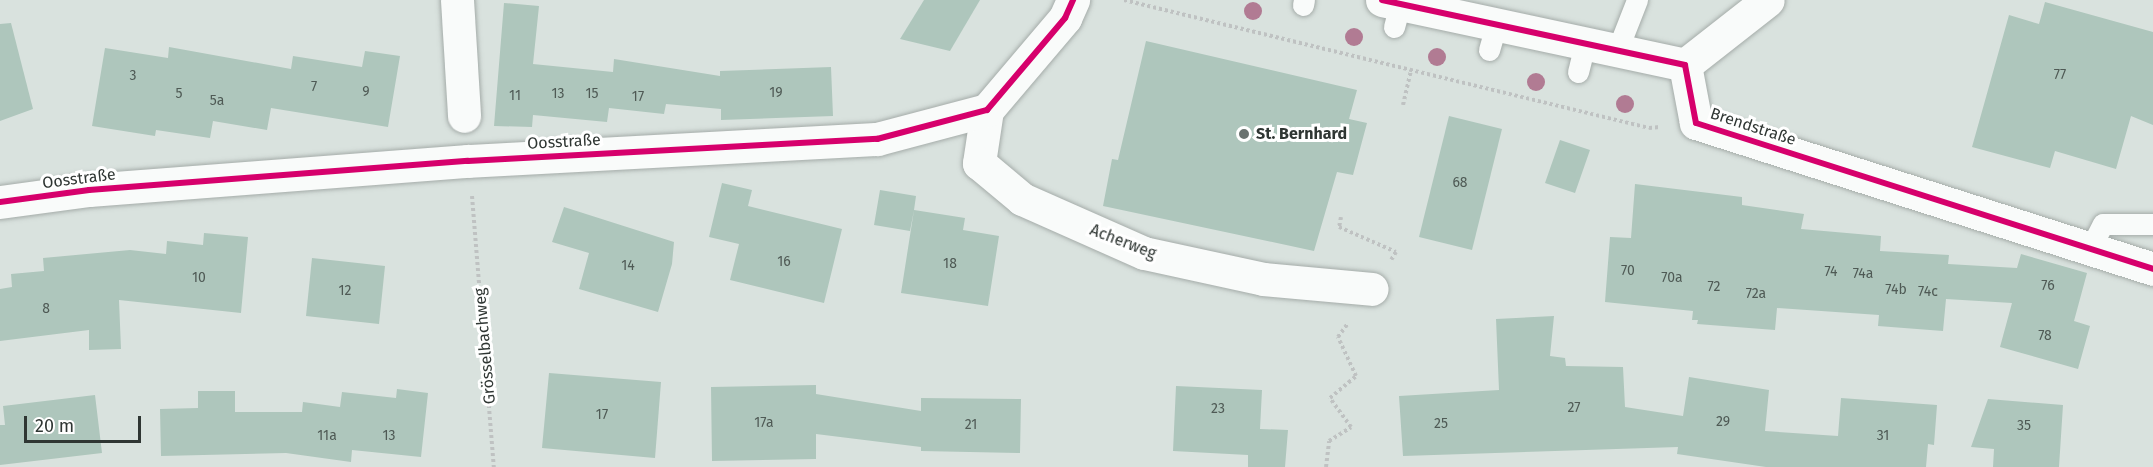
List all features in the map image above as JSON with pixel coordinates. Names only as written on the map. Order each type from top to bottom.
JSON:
[{"type":"street","points":[[457,0],[464,116]]},
{"type":"street","points":[[987,110],[1065,18],[1073,0]]},
{"type":"street","points":[[1392,10],[1493,38],[1582,58],[1617,51],[1684,65],[1768,0]]},
{"type":"street","name":"Brendstraße","points":[[1684,65],[1696,123],[1837,159],[2090,249],[2153,269]]},
{"type":"street","name":"Oosstraße","points":[[0,202],[89,189],[468,161],[877,139],[987,110]]},
{"type":"street","name":"Acherweg","points":[[987,110],[979,163],[1022,199],[1144,253],[1263,279],[1372,289]]},
{"type":"lane","points":[[1617,51],[1637,0]]},
{"type":"lane","points":[[2090,249],[2103,224],[2153,225]]},
{"type":"path","points":[[1124,0],[1649,128],[1696,123]]},
{"type":"path","points":[[1403,105],[1411,70]]},
{"type":"path","points":[[1341,217],[1339,227],[1396,252]]},
{"type":"path","points":[[1326,467],[1329,441],[1351,427],[1330,398],[1356,376],[1338,337],[1372,289]]},
{"type":"building","points":[[924,0],[980,0],[950,51],[900,39]]},
{"type":"building","points":[[2045,2],[2153,32],[2153,125],[2131,116],[2116,169],[2055,151],[2050,168],[1972,147],[2009,15],[2039,24]]},
{"type":"building","points":[[504,3],[539,6],[533,64],[613,72],[614,59],[720,76],[720,71],[831,67],[833,116],[721,120],[721,109],[666,104],[664,114],[609,108],[607,122],[533,115],[532,127],[494,126]]},
{"type":"building","points":[[11,23],[33,109],[0,121],[0,24]]},
{"type":"building","name":"St. Bernhard","points":[[1146,41],[1357,90],[1349,119],[1367,123],[1353,175],[1337,172],[1314,251],[1103,206],[1112,159],[1118,160]]},
{"type":"building","points":[[169,47],[291,69],[293,56],[362,67],[365,51],[400,56],[388,127],[271,108],[267,130],[213,121],[210,138],[156,130],[155,136],[92,126],[105,48],[168,58]]},
{"type":"building","points":[[1449,116],[1502,129],[1472,250],[1419,237]]},
{"type":"building","points":[[1560,140],[1590,150],[1575,193],[1545,183]]},
{"type":"building","points":[[722,183],[752,190],[748,206],[842,229],[824,303],[730,280],[739,244],[709,237]]},
{"type":"building","points":[[1635,184],[1742,197],[1742,205],[1804,214],[1801,229],[1881,236],[1880,251],[1949,255],[1948,264],[2017,268],[2021,254],[2087,273],[2074,321],[2090,326],[2078,369],[2000,347],[2012,303],[1946,299],[1943,331],[1878,326],[1879,315],[1777,308],[1775,330],[1697,324],[1698,320],[1692,320],[1693,311],[1605,302],[1610,237],[1631,238]]},
{"type":"building","points":[[880,190],[916,196],[910,231],[874,225]]},
{"type":"building","points":[[564,207],[674,242],[672,264],[658,312],[579,289],[589,253],[552,242]]},
{"type":"building","points":[[914,210],[965,218],[963,230],[999,236],[988,306],[901,293]]},
{"type":"building","points":[[204,233],[248,237],[241,313],[119,300],[121,349],[89,350],[89,330],[0,341],[0,289],[12,287],[11,274],[44,271],[43,258],[130,250],[166,254],[167,241],[203,245]]},
{"type":"building","points":[[312,258],[385,266],[379,324],[306,316]]},
{"type":"building","points":[[1554,316],[1550,356],[1565,358],[1566,366],[1623,367],[1625,407],[1683,416],[1689,377],[1769,390],[1765,431],[1838,436],[1841,398],[1937,405],[1934,445],[1928,444],[1926,467],[1766,467],[1677,454],[1678,447],[1403,456],[1399,396],[1499,390],[1496,319]]},
{"type":"building","points":[[549,373],[661,382],[655,458],[542,448]]},
{"type":"building","points":[[816,385],[816,394],[921,411],[921,398],[1021,399],[1020,453],[921,451],[921,447],[816,434],[816,459],[712,461],[711,387]]},
{"type":"building","points":[[1176,386],[1262,390],[1260,429],[1288,430],[1285,467],[1248,467],[1248,455],[1173,451]]},
{"type":"building","points":[[397,389],[428,393],[421,457],[352,450],[351,462],[286,453],[161,456],[160,409],[198,408],[198,391],[235,391],[235,412],[302,412],[303,402],[340,407],[342,392],[396,398]]},
{"type":"building","points":[[95,395],[102,453],[0,465],[0,425],[5,425],[3,406]]},
{"type":"building","points":[[1988,399],[2063,405],[2059,467],[1993,467],[1994,449],[1971,447]]},
{"type":"cycle path","points":[[0,202],[89,190],[468,161],[877,139],[987,110],[1065,18],[1073,0]]},
{"type":"cycle path","points":[[1382,0],[1685,65],[1696,123],[2153,269]]},
{"type":"place","name":"St. Bernhard","points":[[1244,134]]}]
